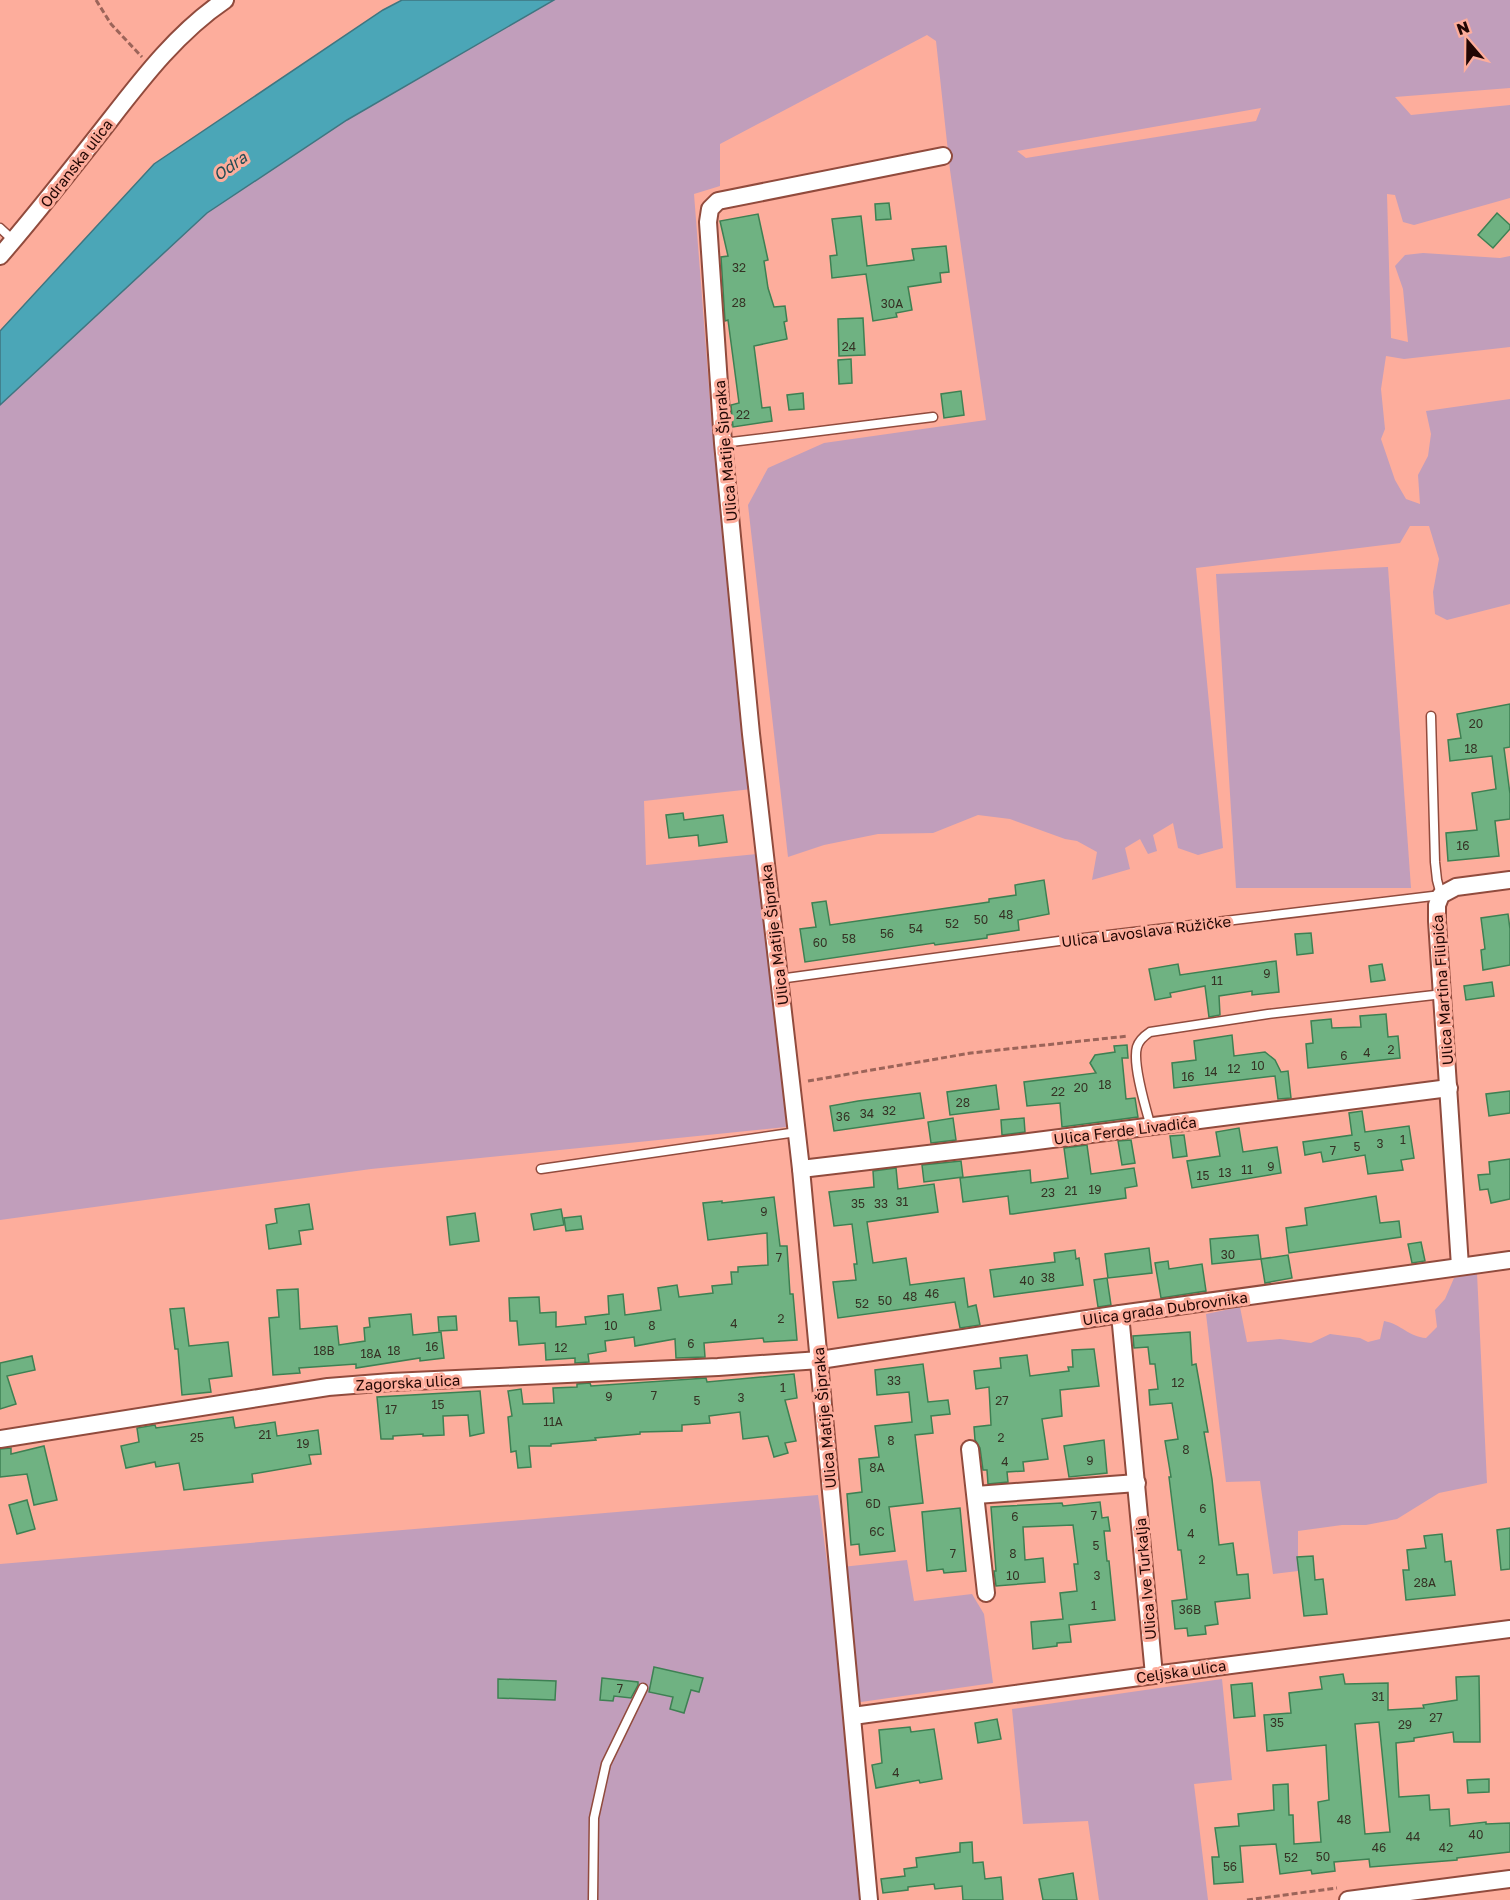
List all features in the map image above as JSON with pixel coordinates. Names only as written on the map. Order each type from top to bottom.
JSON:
[{"type":"street","name":"Odranska ulica","points":[[0,256],[151,68],[193,25],[225,0]]},
{"type":"street","name":"Ulica Matije Šipraka","points":[[870,1900],[801,1168],[751,734],[723,443],[708,222],[710,209],[718,201],[943,156]]},
{"type":"street","name":"Ulica Lavoslava Ružičke","points":[[1442,895],[1456,887],[1510,880]]},
{"type":"street","name":"Ulica Martina Filipića","points":[[1442,895],[1437,914],[1460,1266]]},
{"type":"street","name":"Ulica Ferde Livadića","points":[[801,1168],[1151,1127],[1449,1088]]},
{"type":"street","name":"Ulica grada Dubrovnika","points":[[820,1360],[1120,1314],[1510,1260]]},
{"type":"street","name":"Ulica Ive Turkalja","points":[[1120,1314],[1154,1675]]},
{"type":"street","name":"Zagorska ulica","points":[[0,1439],[328,1387],[820,1360]]},
{"type":"street","points":[[970,1449],[986,1593]]},
{"type":"street","points":[[976,1495],[1137,1483]]},
{"type":"street","name":"Celjska ulica","points":[[853,1716],[1510,1629]]},
{"type":"street","points":[[1348,1900],[1510,1879]]},
{"type":"lane","points":[[0,228],[14,241]]},
{"type":"lane","points":[[723,443],[933,417]]},
{"type":"lane","name":"Ulica Martina Filipića","points":[[1431,716],[1435,862],[1442,895]]},
{"type":"lane","name":"Ulica Lavoslava Ružičke","points":[[779,979],[1059,941],[1442,895]]},
{"type":"lane","points":[[1151,1127],[1136,1055],[1141,1039],[1155,1031],[1315,1008],[1443,994]]},
{"type":"lane","points":[[541,1169],[797,1132]]},
{"type":"lane","points":[[593,1900],[594,1818],[606,1764],[643,1688]]},
{"type":"path","points":[[96,0],[111,24],[151,68]]},
{"type":"path","points":[[792,1083],[971,1053],[1118,1036],[1141,1039]]},
{"type":"shaded area","points":[[554,0],[1510,0],[1510,88],[1395,97],[1411,115],[1510,105],[1510,198],[1414,225],[1403,222],[1395,195],[1387,194],[1391,338],[1408,342],[1403,289],[1395,266],[1405,255],[1423,253],[1500,258],[1510,256],[1510,347],[1404,359],[1386,356],[1381,389],[1385,429],[1381,439],[1395,480],[1406,499],[1420,504],[1418,475],[1428,456],[1431,434],[1426,411],[1510,399],[1510,604],[1447,620],[1435,614],[1433,592],[1439,559],[1429,526],[1410,526],[1400,543],[1196,568],[1223,848],[1198,855],[1178,848],[1173,823],[1153,835],[1157,851],[1148,854],[1140,839],[1125,848],[1130,869],[1092,880],[1097,852],[1077,841],[1065,839],[1010,819],[978,815],[933,833],[878,834],[824,845],[788,857],[748,505],[768,468],[824,443],[986,420],[950,170],[936,41],[927,35],[720,144],[720,186],[694,194],[712,425],[752,789],[644,801],[646,865],[757,854],[780,1018],[786,1127],[371,1169],[0,1220],[0,405],[207,213],[347,120]],"holes":[[[1261,108],[1256,121],[1026,158],[1017,151]]]},
{"type":"shaded area","points":[[1388,567],[1411,888],[1236,888],[1216,574]]},
{"type":"shaded area","points":[[1477,1273],[1487,1483],[1439,1493],[1397,1519],[1366,1525],[1342,1525],[1298,1531],[1298,1571],[1273,1574],[1260,1481],[1226,1482],[1206,1314],[1240,1307],[1247,1342],[1280,1339],[1311,1343],[1330,1334],[1360,1338],[1368,1342],[1380,1339],[1384,1321],[1426,1338],[1437,1327],[1435,1310],[1445,1299],[1454,1278]]},
{"type":"shaded area","points":[[818,1495],[831,1591],[862,1900],[0,1900],[0,1564]]},
{"type":"shaded area","points":[[907,1560],[914,1601],[972,1594],[984,1614],[993,1683],[861,1702],[855,1697],[842,1567]]},
{"type":"shaded area","points":[[1222,1679],[1232,1780],[1194,1784],[1208,1900],[1099,1900],[1088,1821],[1023,1824],[1012,1709]]},
{"type":"water","name":"Odra","points":[[402,0],[554,0],[347,120],[207,213],[0,405],[0,331],[154,164],[383,10]]},
{"type":"building","points":[[889,203],[891,219],[876,220],[875,204]]},
{"type":"building","points":[[1497,213],[1510,225],[1510,229],[1493,248],[1478,235]]},
{"type":"building","points":[[758,214],[768,260],[764,261],[768,288],[774,307],[785,306],[787,321],[784,322],[787,339],[754,346],[762,408],[770,407],[772,421],[733,427],[731,405],[739,403],[728,320],[725,321],[721,257],[728,256],[720,221]]},
{"type":"building","points":[[861,216],[867,266],[914,260],[912,249],[946,246],[949,272],[940,273],[941,282],[908,287],[912,310],[896,313],[897,317],[873,321],[866,274],[832,278],[830,256],[837,255],[832,219]]},
{"type":"building","points":[[863,318],[865,355],[839,356],[838,319]]},
{"type":"building","points":[[851,359],[852,383],[839,384],[838,360]]},
{"type":"building","points":[[961,391],[964,415],[944,418],[941,394]]},
{"type":"building","points":[[803,393],[804,409],[789,410],[787,395]]},
{"type":"building","points":[[1510,704],[1510,747],[1504,748],[1510,794],[1510,819],[1495,821],[1499,856],[1448,861],[1446,833],[1477,830],[1472,793],[1496,789],[1492,756],[1450,761],[1448,740],[1461,738],[1457,714]]},
{"type":"building","points":[[683,813],[684,820],[723,815],[727,842],[699,846],[698,835],[669,838],[666,815]]},
{"type":"building","points":[[1044,880],[1049,914],[1018,920],[1019,930],[987,935],[987,938],[935,945],[934,943],[805,962],[800,929],[816,927],[812,903],[826,901],[830,925],[989,902],[989,899],[1016,895],[1015,885]]},
{"type":"building","points":[[1508,914],[1510,965],[1483,970],[1481,950],[1485,949],[1481,918]]},
{"type":"building","points":[[1311,933],[1313,953],[1297,955],[1295,934]]},
{"type":"building","points":[[1276,961],[1279,992],[1252,995],[1252,991],[1219,996],[1220,1015],[1209,1017],[1205,986],[1170,993],[1171,997],[1155,1000],[1149,969],[1178,964],[1180,975]]},
{"type":"building","points":[[1382,964],[1385,980],[1371,982],[1369,966]]},
{"type":"building","points":[[1492,982],[1494,996],[1466,1000],[1464,986]]},
{"type":"building","points":[[1386,1014],[1388,1037],[1398,1036],[1400,1058],[1308,1068],[1306,1044],[1313,1043],[1311,1021],[1331,1019],[1332,1028],[1361,1027],[1360,1016]]},
{"type":"building","points":[[1232,1035],[1234,1056],[1265,1052],[1275,1060],[1281,1072],[1288,1071],[1291,1098],[1278,1099],[1275,1076],[1174,1088],[1172,1063],[1196,1060],[1194,1041]]},
{"type":"building","points":[[1127,1045],[1128,1058],[1122,1058],[1126,1099],[1135,1098],[1138,1117],[1062,1127],[1060,1103],[1027,1106],[1024,1082],[1096,1073],[1090,1063],[1095,1055],[1115,1052],[1114,1046]]},
{"type":"building","points":[[996,1085],[999,1109],[950,1115],[947,1092]]},
{"type":"building","points":[[1510,1091],[1510,1113],[1489,1116],[1486,1094]]},
{"type":"building","points":[[920,1093],[924,1118],[834,1131],[830,1106]]},
{"type":"building","points":[[1362,1111],[1365,1132],[1409,1126],[1414,1158],[1401,1160],[1403,1170],[1368,1174],[1365,1155],[1323,1162],[1321,1152],[1305,1155],[1303,1142],[1352,1135],[1349,1113]]},
{"type":"building","points":[[953,1118],[956,1140],[931,1143],[928,1122]]},
{"type":"building","points":[[1024,1118],[1025,1132],[1002,1135],[1001,1120]]},
{"type":"building","points":[[1239,1128],[1243,1152],[1277,1147],[1281,1173],[1192,1188],[1187,1161],[1220,1156],[1216,1132]]},
{"type":"building","points":[[1184,1135],[1187,1156],[1173,1158],[1170,1136]]},
{"type":"building","points":[[1131,1140],[1135,1163],[1122,1165],[1118,1141]]},
{"type":"building","points":[[1087,1145],[1091,1174],[1134,1168],[1137,1186],[1125,1188],[1126,1198],[1013,1214],[1010,1214],[1008,1196],[963,1202],[960,1178],[1030,1170],[1031,1183],[1068,1178],[1064,1148]]},
{"type":"building","points":[[1510,1159],[1510,1199],[1491,1203],[1488,1189],[1480,1190],[1478,1175],[1490,1174],[1489,1162]]},
{"type":"building","points":[[961,1161],[963,1177],[924,1182],[922,1165]]},
{"type":"building","points":[[896,1168],[898,1189],[934,1184],[938,1212],[867,1222],[873,1263],[906,1258],[910,1285],[964,1278],[968,1307],[976,1305],[980,1325],[960,1328],[955,1302],[838,1318],[833,1282],[856,1280],[854,1264],[857,1264],[852,1224],[834,1226],[829,1192],[874,1187],[873,1171]]},
{"type":"building","points":[[1376,1196],[1380,1223],[1399,1221],[1401,1237],[1289,1253],[1286,1228],[1307,1225],[1305,1208]]},
{"type":"building","points":[[774,1197],[780,1246],[787,1246],[790,1294],[793,1294],[797,1340],[764,1342],[763,1338],[704,1343],[705,1357],[676,1358],[675,1339],[635,1346],[634,1337],[605,1341],[606,1351],[588,1354],[589,1362],[575,1363],[575,1358],[546,1360],[545,1343],[519,1345],[517,1321],[510,1321],[509,1298],[539,1297],[540,1313],[556,1312],[556,1327],[586,1324],[585,1317],[609,1314],[608,1296],[623,1294],[625,1315],[661,1310],[658,1288],[677,1285],[679,1297],[713,1293],[712,1286],[732,1284],[731,1272],[738,1272],[738,1267],[768,1265],[767,1233],[708,1240],[703,1203]]},
{"type":"building","points":[[309,1204],[313,1229],[299,1231],[301,1244],[269,1249],[266,1225],[277,1223],[275,1209]]},
{"type":"building","points":[[561,1209],[564,1225],[534,1230],[531,1214]]},
{"type":"building","points":[[475,1213],[479,1241],[450,1245],[447,1217]]},
{"type":"building","points":[[581,1216],[583,1229],[566,1231],[564,1218]]},
{"type":"building","points":[[1258,1235],[1261,1259],[1212,1264],[1210,1239]]},
{"type":"building","points":[[1421,1242],[1425,1261],[1412,1263],[1408,1244]]},
{"type":"building","points":[[1149,1248],[1152,1273],[1108,1278],[1105,1254]]},
{"type":"building","points":[[1075,1250],[1076,1259],[1079,1258],[1083,1285],[994,1297],[990,1270],[1055,1262],[1054,1253]]},
{"type":"building","points":[[1288,1255],[1292,1278],[1265,1283],[1261,1259]]},
{"type":"building","points":[[1168,1261],[1169,1269],[1202,1264],[1206,1291],[1161,1298],[1155,1263]]},
{"type":"building","points":[[1107,1278],[1111,1305],[1098,1307],[1094,1280]]},
{"type":"building","points":[[298,1289],[300,1329],[337,1326],[339,1345],[365,1341],[364,1328],[370,1327],[369,1318],[411,1314],[413,1335],[441,1332],[444,1358],[420,1361],[420,1358],[356,1368],[356,1364],[299,1368],[300,1373],[273,1375],[269,1318],[279,1317],[277,1290]]},
{"type":"building","points":[[184,1308],[189,1346],[228,1342],[232,1376],[209,1379],[211,1392],[182,1395],[178,1349],[175,1349],[170,1309]]},
{"type":"building","points":[[456,1316],[457,1330],[439,1331],[438,1317]]},
{"type":"building","points":[[1190,1332],[1192,1365],[1196,1364],[1208,1432],[1204,1432],[1219,1545],[1233,1543],[1237,1575],[1248,1574],[1250,1598],[1215,1602],[1218,1624],[1205,1626],[1206,1634],[1188,1636],[1187,1628],[1175,1629],[1172,1601],[1187,1599],[1181,1550],[1178,1550],[1165,1441],[1178,1439],[1172,1403],[1150,1405],[1149,1390],[1158,1389],[1155,1364],[1150,1364],[1148,1347],[1134,1348],[1133,1336]]},
{"type":"building","points":[[1094,1349],[1099,1386],[1060,1390],[1062,1416],[1042,1419],[1048,1459],[1023,1462],[1024,1471],[1007,1472],[1008,1482],[988,1484],[987,1470],[983,1470],[974,1427],[991,1425],[989,1387],[976,1389],[974,1371],[1001,1368],[1000,1358],[1027,1355],[1030,1376],[1069,1371],[1068,1367],[1073,1367],[1072,1350]]},
{"type":"building","points":[[32,1356],[35,1370],[7,1376],[16,1404],[0,1409],[0,1363]]},
{"type":"building","points":[[923,1364],[928,1402],[948,1400],[950,1414],[931,1416],[933,1433],[915,1435],[923,1503],[889,1507],[895,1551],[860,1555],[859,1544],[851,1545],[847,1494],[862,1492],[859,1459],[879,1457],[875,1426],[912,1422],[909,1392],[877,1395],[875,1370]]},
{"type":"building","points":[[794,1374],[797,1398],[785,1400],[796,1441],[785,1443],[788,1453],[774,1457],[768,1436],[743,1439],[740,1412],[709,1416],[710,1423],[682,1425],[682,1431],[640,1432],[640,1434],[595,1438],[596,1440],[551,1444],[551,1446],[529,1446],[531,1467],[518,1468],[516,1451],[511,1452],[508,1417],[512,1416],[508,1391],[521,1389],[523,1404],[554,1403],[553,1388],[577,1387],[577,1384],[590,1383],[591,1386],[706,1378],[707,1382]]},
{"type":"building","points":[[480,1391],[484,1433],[470,1436],[468,1415],[443,1416],[444,1435],[423,1436],[423,1434],[381,1439],[377,1397]]},
{"type":"building","points":[[233,1417],[235,1428],[275,1422],[277,1436],[318,1430],[321,1454],[309,1455],[311,1464],[252,1474],[253,1482],[184,1490],[179,1463],[156,1467],[155,1462],[126,1468],[121,1446],[139,1442],[137,1428],[155,1425],[156,1428]]},
{"type":"building","points":[[1104,1440],[1107,1473],[1069,1477],[1064,1446]]},
{"type":"building","points":[[44,1446],[57,1500],[34,1505],[27,1474],[0,1477],[0,1449],[11,1448],[11,1454]]},
{"type":"building","points":[[27,1500],[35,1529],[17,1534],[9,1505]]},
{"type":"building","points":[[1100,1502],[1102,1518],[1108,1517],[1110,1531],[1104,1531],[1115,1620],[1069,1625],[1071,1642],[1033,1649],[1031,1622],[1063,1619],[1060,1593],[1077,1591],[1074,1564],[1078,1564],[1073,1525],[1023,1527],[1025,1560],[1043,1558],[1045,1582],[996,1586],[991,1507],[1062,1503],[1063,1506]]},
{"type":"building","points":[[960,1508],[966,1571],[944,1573],[943,1569],[927,1571],[922,1512]]},
{"type":"building","points":[[1510,1528],[1510,1569],[1501,1570],[1497,1530]]},
{"type":"building","points":[[1442,1534],[1445,1562],[1451,1561],[1455,1595],[1406,1600],[1403,1570],[1409,1570],[1407,1550],[1426,1548],[1424,1536]]},
{"type":"building","points":[[1313,1556],[1315,1580],[1323,1579],[1327,1614],[1304,1616],[1297,1557]]},
{"type":"building","points":[[654,1667],[703,1678],[699,1692],[691,1690],[684,1713],[670,1709],[673,1697],[649,1692]]},
{"type":"building","points":[[1343,1674],[1345,1684],[1388,1683],[1388,1710],[1424,1708],[1423,1705],[1457,1700],[1456,1677],[1479,1676],[1480,1742],[1454,1742],[1453,1732],[1396,1743],[1399,1797],[1429,1795],[1430,1810],[1449,1809],[1450,1826],[1486,1822],[1486,1824],[1510,1823],[1510,1852],[1457,1858],[1457,1860],[1370,1867],[1369,1859],[1334,1862],[1335,1871],[1312,1874],[1311,1870],[1280,1874],[1276,1844],[1240,1846],[1243,1882],[1214,1884],[1212,1857],[1219,1857],[1215,1828],[1239,1826],[1238,1814],[1274,1810],[1273,1785],[1288,1784],[1289,1815],[1293,1815],[1294,1844],[1321,1842],[1318,1802],[1329,1800],[1326,1745],[1267,1751],[1264,1715],[1291,1713],[1289,1693],[1322,1689],[1320,1677]],"holes":[[[1379,1722],[1390,1832],[1365,1834],[1355,1724]]]},
{"type":"building","points":[[602,1678],[638,1682],[638,1685],[631,1698],[614,1696],[613,1701],[600,1700]]},
{"type":"building","points":[[498,1679],[556,1681],[555,1700],[498,1698]]},
{"type":"building","points":[[1252,1683],[1255,1716],[1234,1718],[1231,1685]]},
{"type":"building","points":[[997,1719],[1001,1739],[978,1743],[975,1723]]},
{"type":"building","points":[[910,1727],[911,1732],[934,1729],[942,1779],[920,1783],[919,1780],[876,1788],[872,1765],[882,1763],[879,1730]]},
{"type":"building","points":[[1489,1779],[1489,1792],[1468,1793],[1467,1780]]},
{"type":"building","points":[[972,1842],[973,1863],[983,1862],[985,1879],[1001,1877],[1003,1900],[963,1900],[962,1886],[935,1889],[934,1884],[883,1893],[881,1879],[905,1876],[904,1869],[917,1867],[916,1858],[960,1852],[960,1843]]},
{"type":"building","points":[[1073,1873],[1077,1900],[1043,1900],[1039,1879]]}]
